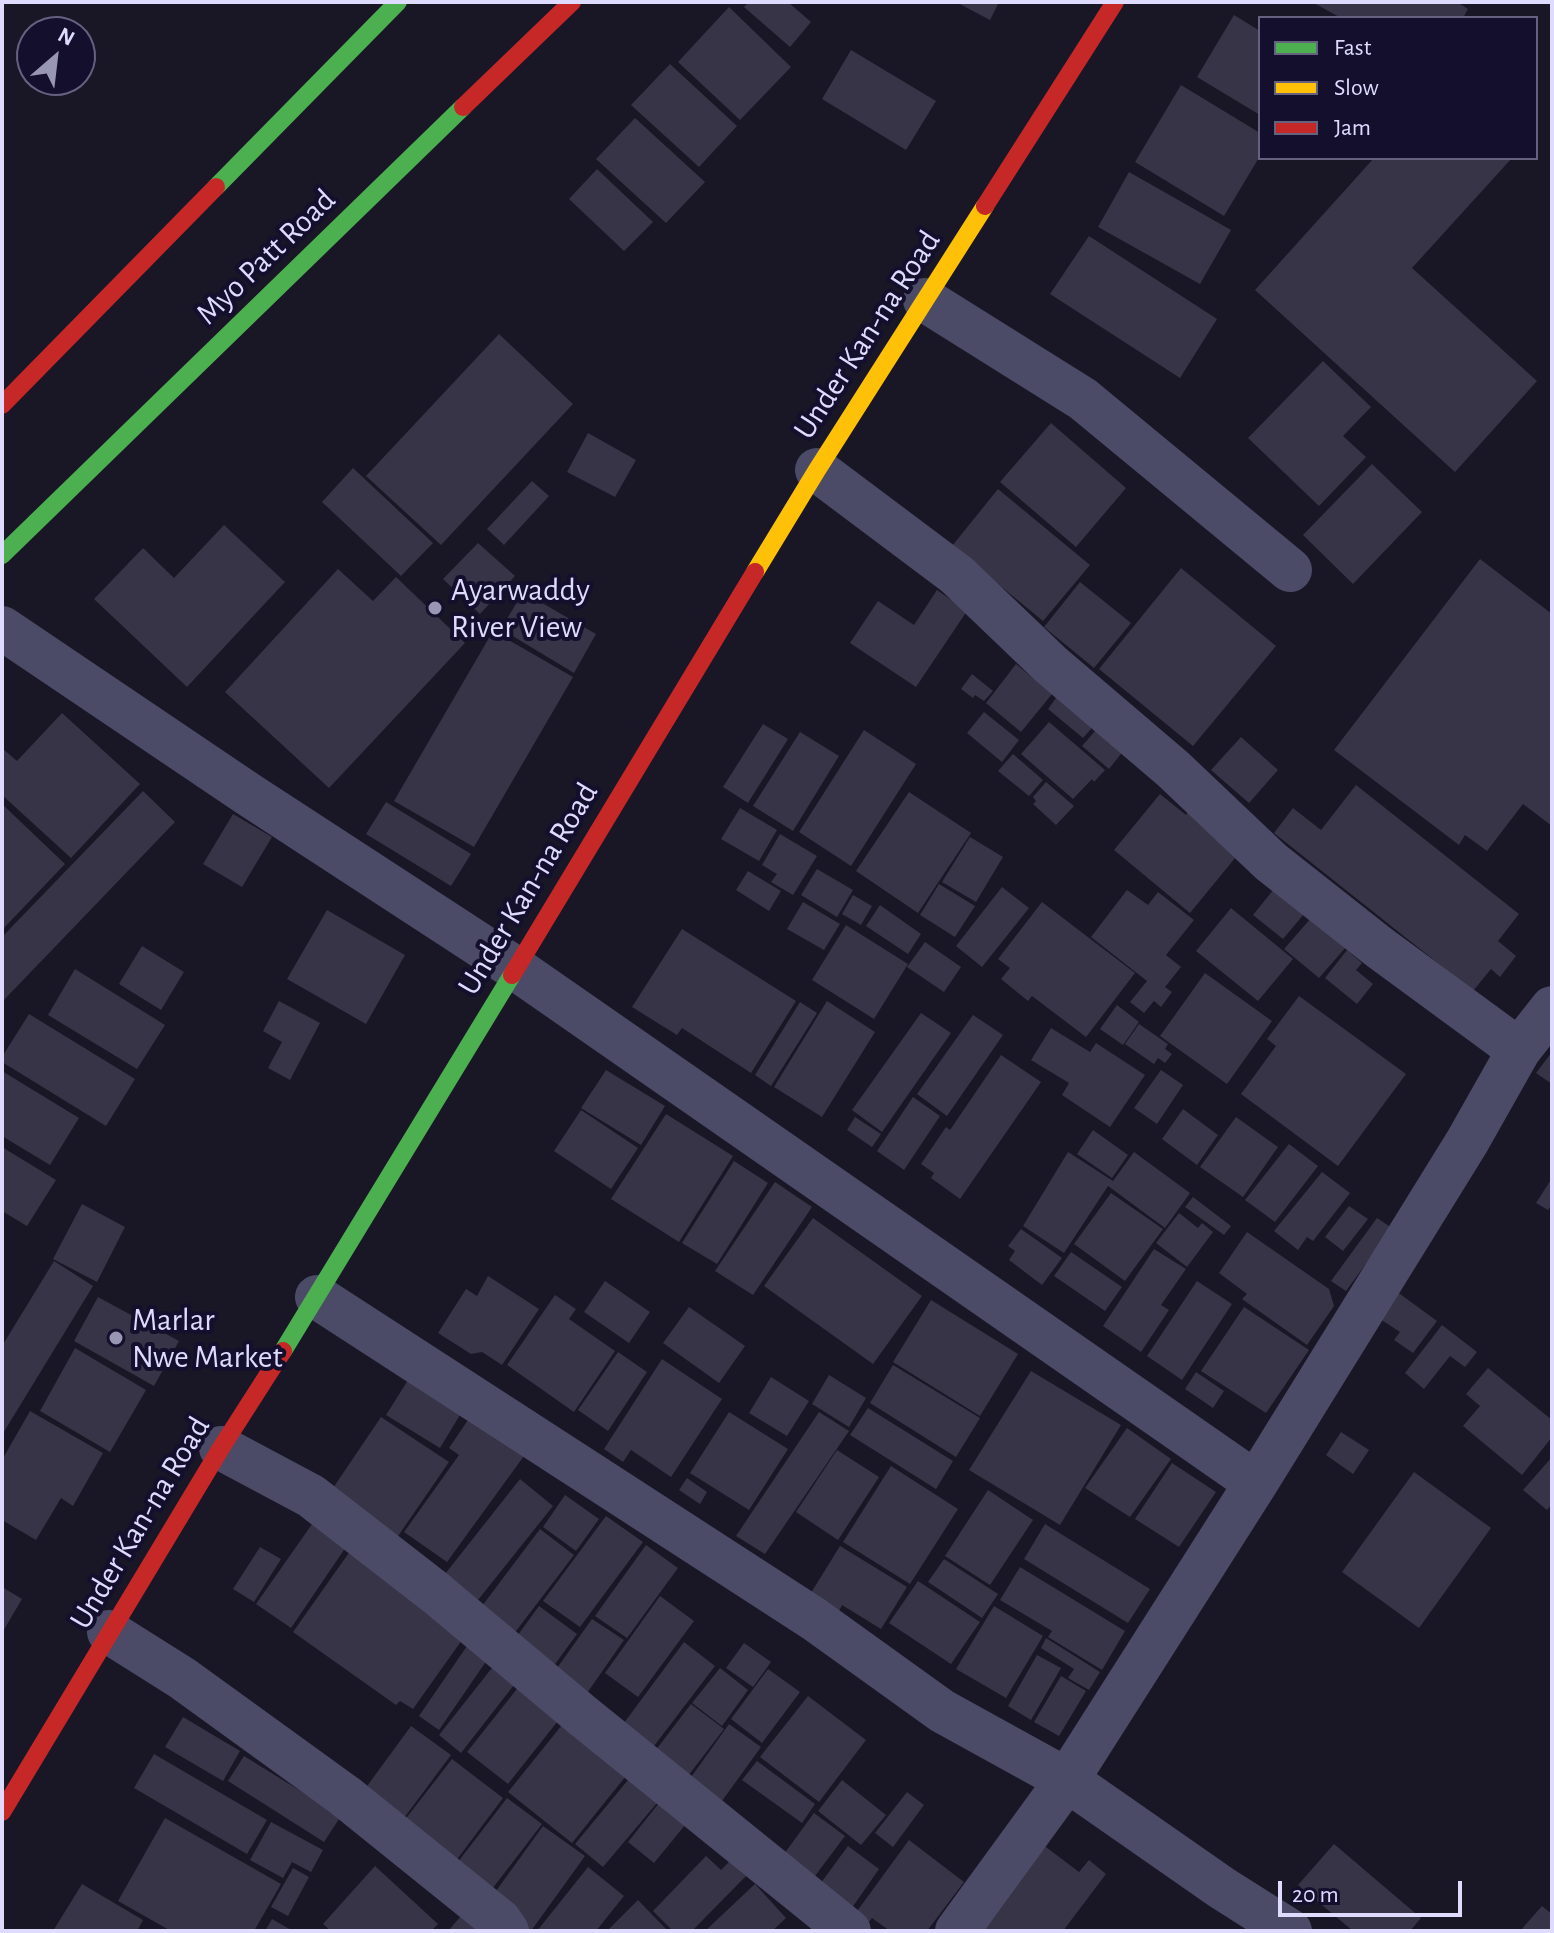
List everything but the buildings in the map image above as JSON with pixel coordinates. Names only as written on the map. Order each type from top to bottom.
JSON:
[{"type":"street","points":[[2,405],[398,2]]},
{"type":"street","name":"Myo Patt Road","points":[[5,547],[572,2]]},
{"type":"street","name":"Under Kan-na Road","points":[[2,1812],[817,470],[1115,2]]},
{"type":"street","points":[[925,300],[1083,399],[1290,570]]},
{"type":"street","points":[[817,470],[957,575],[1050,664],[1173,769],[1271,862],[1380,948],[1519,1050]]},
{"type":"street","points":[[2,628],[248,794],[515,968],[1256,1483]]},
{"type":"street","points":[[957,1931],[1067,1780],[1256,1483],[1459,1155],[1519,1050],[1552,1008]]},
{"type":"street","points":[[317,1297],[814,1619],[942,1711],[1067,1780],[1222,1888],[1290,1931]]},
{"type":"street","points":[[221,1448],[311,1496],[436,1593],[849,1931]]},
{"type":"street","points":[[109,1632],[182,1678],[345,1796],[500,1921],[507,1931]]},
{"type":"traffic: fast","points":[[216,187],[398,2]]},
{"type":"traffic: fast","points":[[2,555],[463,107]]},
{"type":"traffic: fast","points":[[283,1351],[512,975]]},
{"type":"traffic: slow","points":[[755,572],[985,206]]},
{"type":"traffic: jam","points":[[463,107],[572,2]]},
{"type":"traffic: jam","points":[[985,206],[1115,2]]},
{"type":"traffic: jam","points":[[2,405],[216,187]]},
{"type":"traffic: jam","points":[[512,975],[755,572]]},
{"type":"traffic: jam","points":[[2,1812],[221,1448],[283,1351]]},
{"type":"place","name":"Ayarwaddy River View","points":[[435,608]]},
{"type":"place","name":"Marlar Nwe Market","points":[[116,1338]]}]
